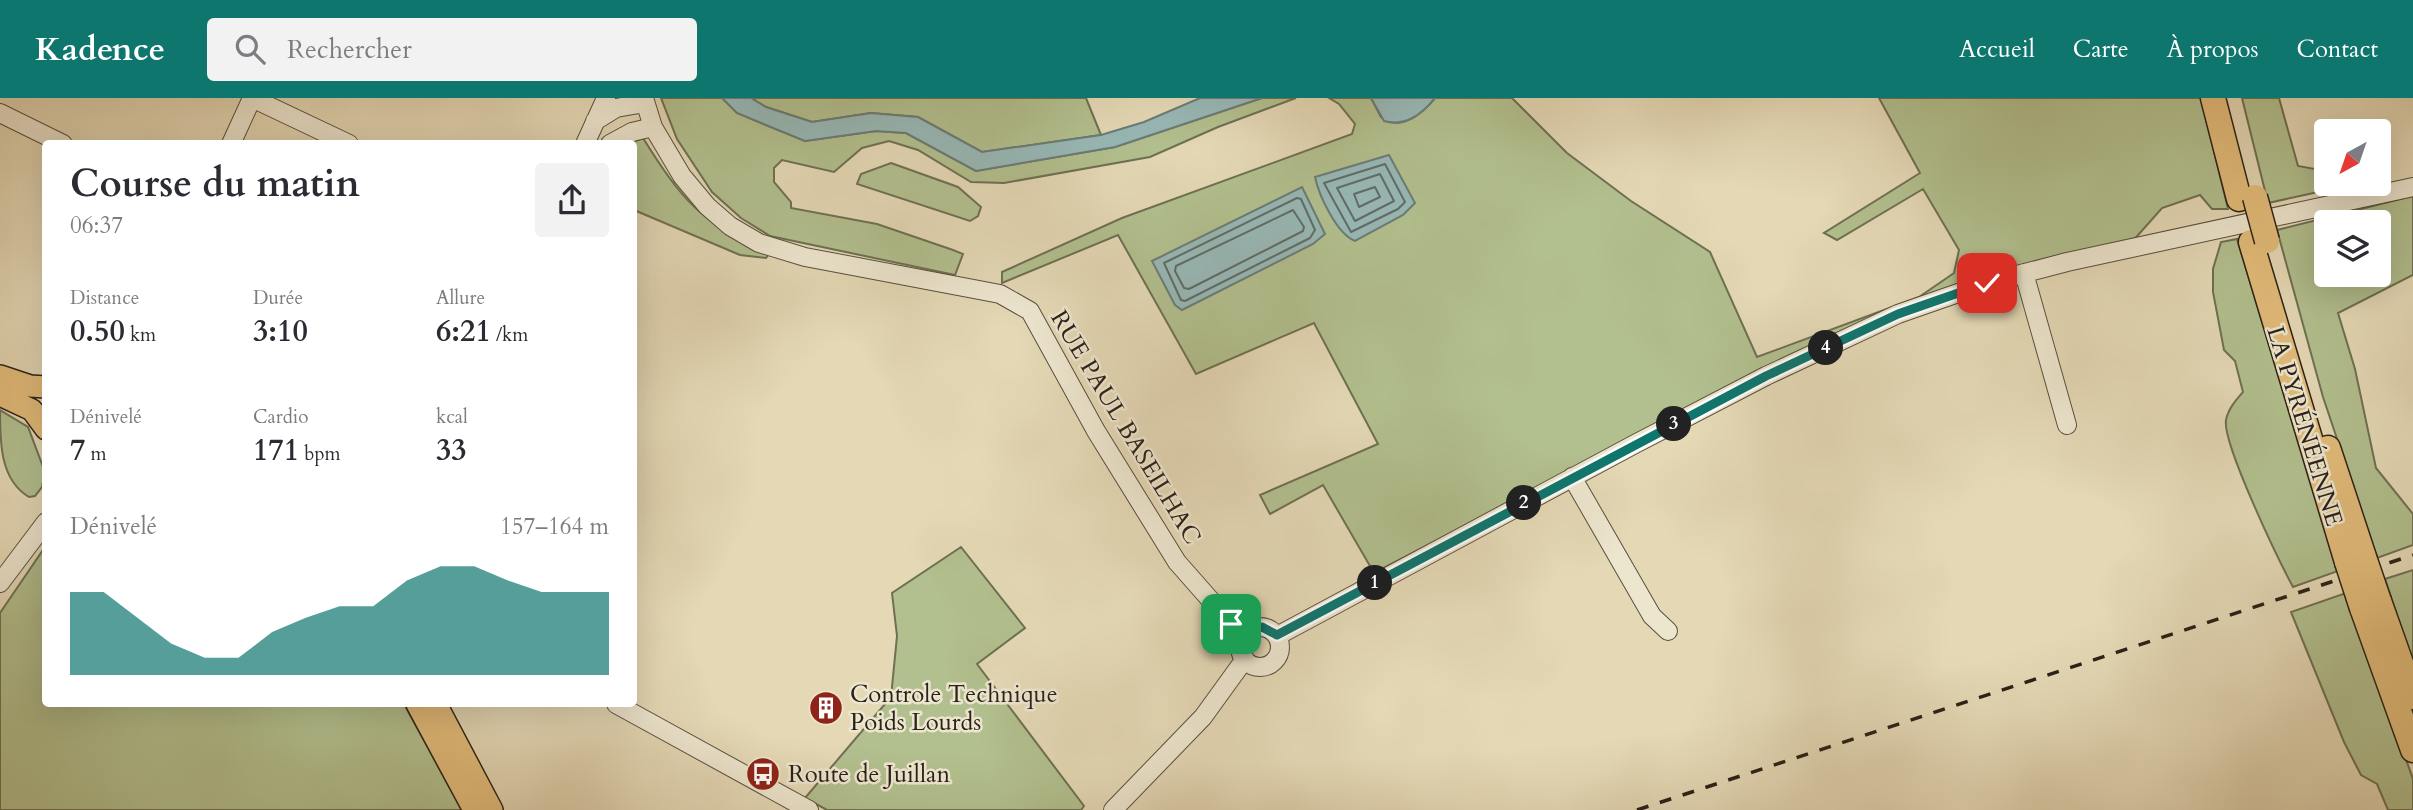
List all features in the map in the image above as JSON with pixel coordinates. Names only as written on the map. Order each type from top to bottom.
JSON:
[{"type":"highway","name":"LA PYRÉNÉENNE","points":[[2213,98],[2311,395],[2413,750]]},
{"type":"highway","name":"LA PYRÉNÉENNE","points":[[2230,98],[2247,198]]},
{"type":"highway","name":"LA PYRÉNÉENNE","points":[[2371,605],[2413,696]]},
{"type":"main road","points":[[0,376],[42,386]]},
{"type":"main road","points":[[0,396],[32,410],[42,424]]},
{"type":"main road","points":[[420,707],[474,810]]},
{"type":"main road","points":[[438,707],[492,810]]},
{"type":"street","points":[[233,140],[252,98],[341,140]]},
{"type":"street","points":[[587,140],[606,98]]},
{"type":"street","points":[[595,121],[616,108],[645,100]]},
{"type":"street","name":"RUE PAUL BASEILHAC","points":[[645,100],[653,127],[677,168],[707,206],[730,226],[759,243],[805,257],[1000,295],[1030,311],[1102,441],[1177,562],[1243,637]]},
{"type":"street","points":[[0,113],[55,140]]},
{"type":"street","points":[[617,140],[632,132],[653,127]]},
{"type":"street","points":[[1277,635],[1766,376],[1898,314],[2024,274],[2413,187]]},
{"type":"street","points":[[2024,274],[2067,425]]},
{"type":"street","points":[[1572,477],[1652,617],[1668,631]]},
{"type":"street","points":[[0,583],[42,527]]},
{"type":"street","points":[[1262,627],[1277,635],[1280,649],[1273,662],[1258,667],[1241,653],[1243,637],[1248,631],[1262,627]]},
{"type":"street","points":[[1113,810],[1203,717],[1245,659]]},
{"type":"street","points":[[622,707],[809,810]]},
{"type":"green space","points":[[661,98],[722,98],[737,113],[805,141],[876,131],[906,133],[976,171],[1115,147],[1262,98],[1296,98],[1218,127],[1150,157],[1004,183],[971,182],[918,150],[889,141],[862,148],[834,172],[782,160],[774,168],[774,182],[791,202],[791,208],[877,224],[963,254],[955,275],[770,236],[741,218],[712,192],[677,139]]},
{"type":"green space","points":[[751,98],[1086,98],[1101,135],[982,152],[918,117],[871,113],[812,122],[766,107]]},
{"type":"green space","points":[[1329,98],[1371,98],[1381,117],[1396,123],[1411,119],[1435,98],[1512,98],[1567,153],[1631,201],[1710,252],[1757,357],[1919,297],[1954,273],[1959,250],[1923,189],[1837,240],[1824,233],[1920,173],[1879,98],[2201,98],[2228,209],[2212,209],[2200,195],[2162,208],[2131,243],[1981,279],[1762,371],[1374,573],[1323,485],[1270,514],[1260,495],[1378,444],[1314,323],[1196,374],[1118,235],[1002,283],[1002,272],[1122,218],[1352,134],[1355,124],[1339,104]]},
{"type":"green space","points":[[2242,98],[2279,98],[2298,166],[2314,169],[2314,193],[2268,203]]},
{"type":"green space","points":[[643,138],[669,178],[695,208],[726,232],[769,254],[766,258],[740,255],[637,211],[637,140]]},
{"type":"green space","points":[[891,163],[958,187],[981,207],[978,216],[970,221],[857,184],[861,174]]},
{"type":"green space","points":[[2413,196],[2413,275],[2391,286],[2391,210],[2357,210]]},
{"type":"green space","points":[[2314,221],[2314,287],[2389,287],[2338,313],[2355,369],[2376,468],[2413,514],[2413,545],[2377,558],[2323,397],[2277,230]]},
{"type":"green space","points":[[2237,239],[2338,571],[2293,587],[2253,502],[2227,433],[2226,420],[2229,412],[2243,392],[2235,361],[2224,350],[2213,292],[2213,269],[2221,242]]},
{"type":"green space","points":[[0,410],[28,427],[42,464],[42,487],[35,496],[29,497],[12,481],[4,459]]},
{"type":"green space","points":[[961,547],[1025,628],[977,664],[1084,806],[1081,810],[827,810],[805,798],[891,697],[897,636],[892,593]]},
{"type":"green space","points":[[42,551],[42,707],[406,707],[462,810],[0,810],[0,613]]},
{"type":"green space","points":[[2413,570],[2413,664],[2385,579]]},
{"type":"green space","points":[[2346,593],[2413,779],[2413,810],[2388,810],[2377,784],[2361,775],[2344,742],[2291,612]]},
{"type":"water","points":[[722,98],[751,98],[766,107],[812,122],[871,113],[918,117],[982,152],[1101,135],[1144,122],[1200,98],[1262,98],[1115,147],[976,171],[906,133],[876,131],[805,141],[737,113]]},
{"type":"water","points":[[1371,98],[1435,98],[1413,118],[1392,122],[1384,121]]},
{"type":"water","points":[[1389,155],[1415,203],[1403,215],[1355,241],[1335,223],[1320,194],[1315,177]]},
{"type":"water","points":[[1302,187],[1325,234],[1313,244],[1182,310],[1175,305],[1152,261]]},
{"type":"railway","points":[[1637,810],[2413,555]]},
{"type":"place","name":"Controle Technique Poids Lourds","points":[[826,708]]},
{"type":"place","name":"Route de Juillan","points":[[763,774]]},
{"type":"route","points":[[1231,624],[1243,637],[1248,631],[1262,627],[1277,635],[1766,376],[1898,314],[1987,283]]}]
